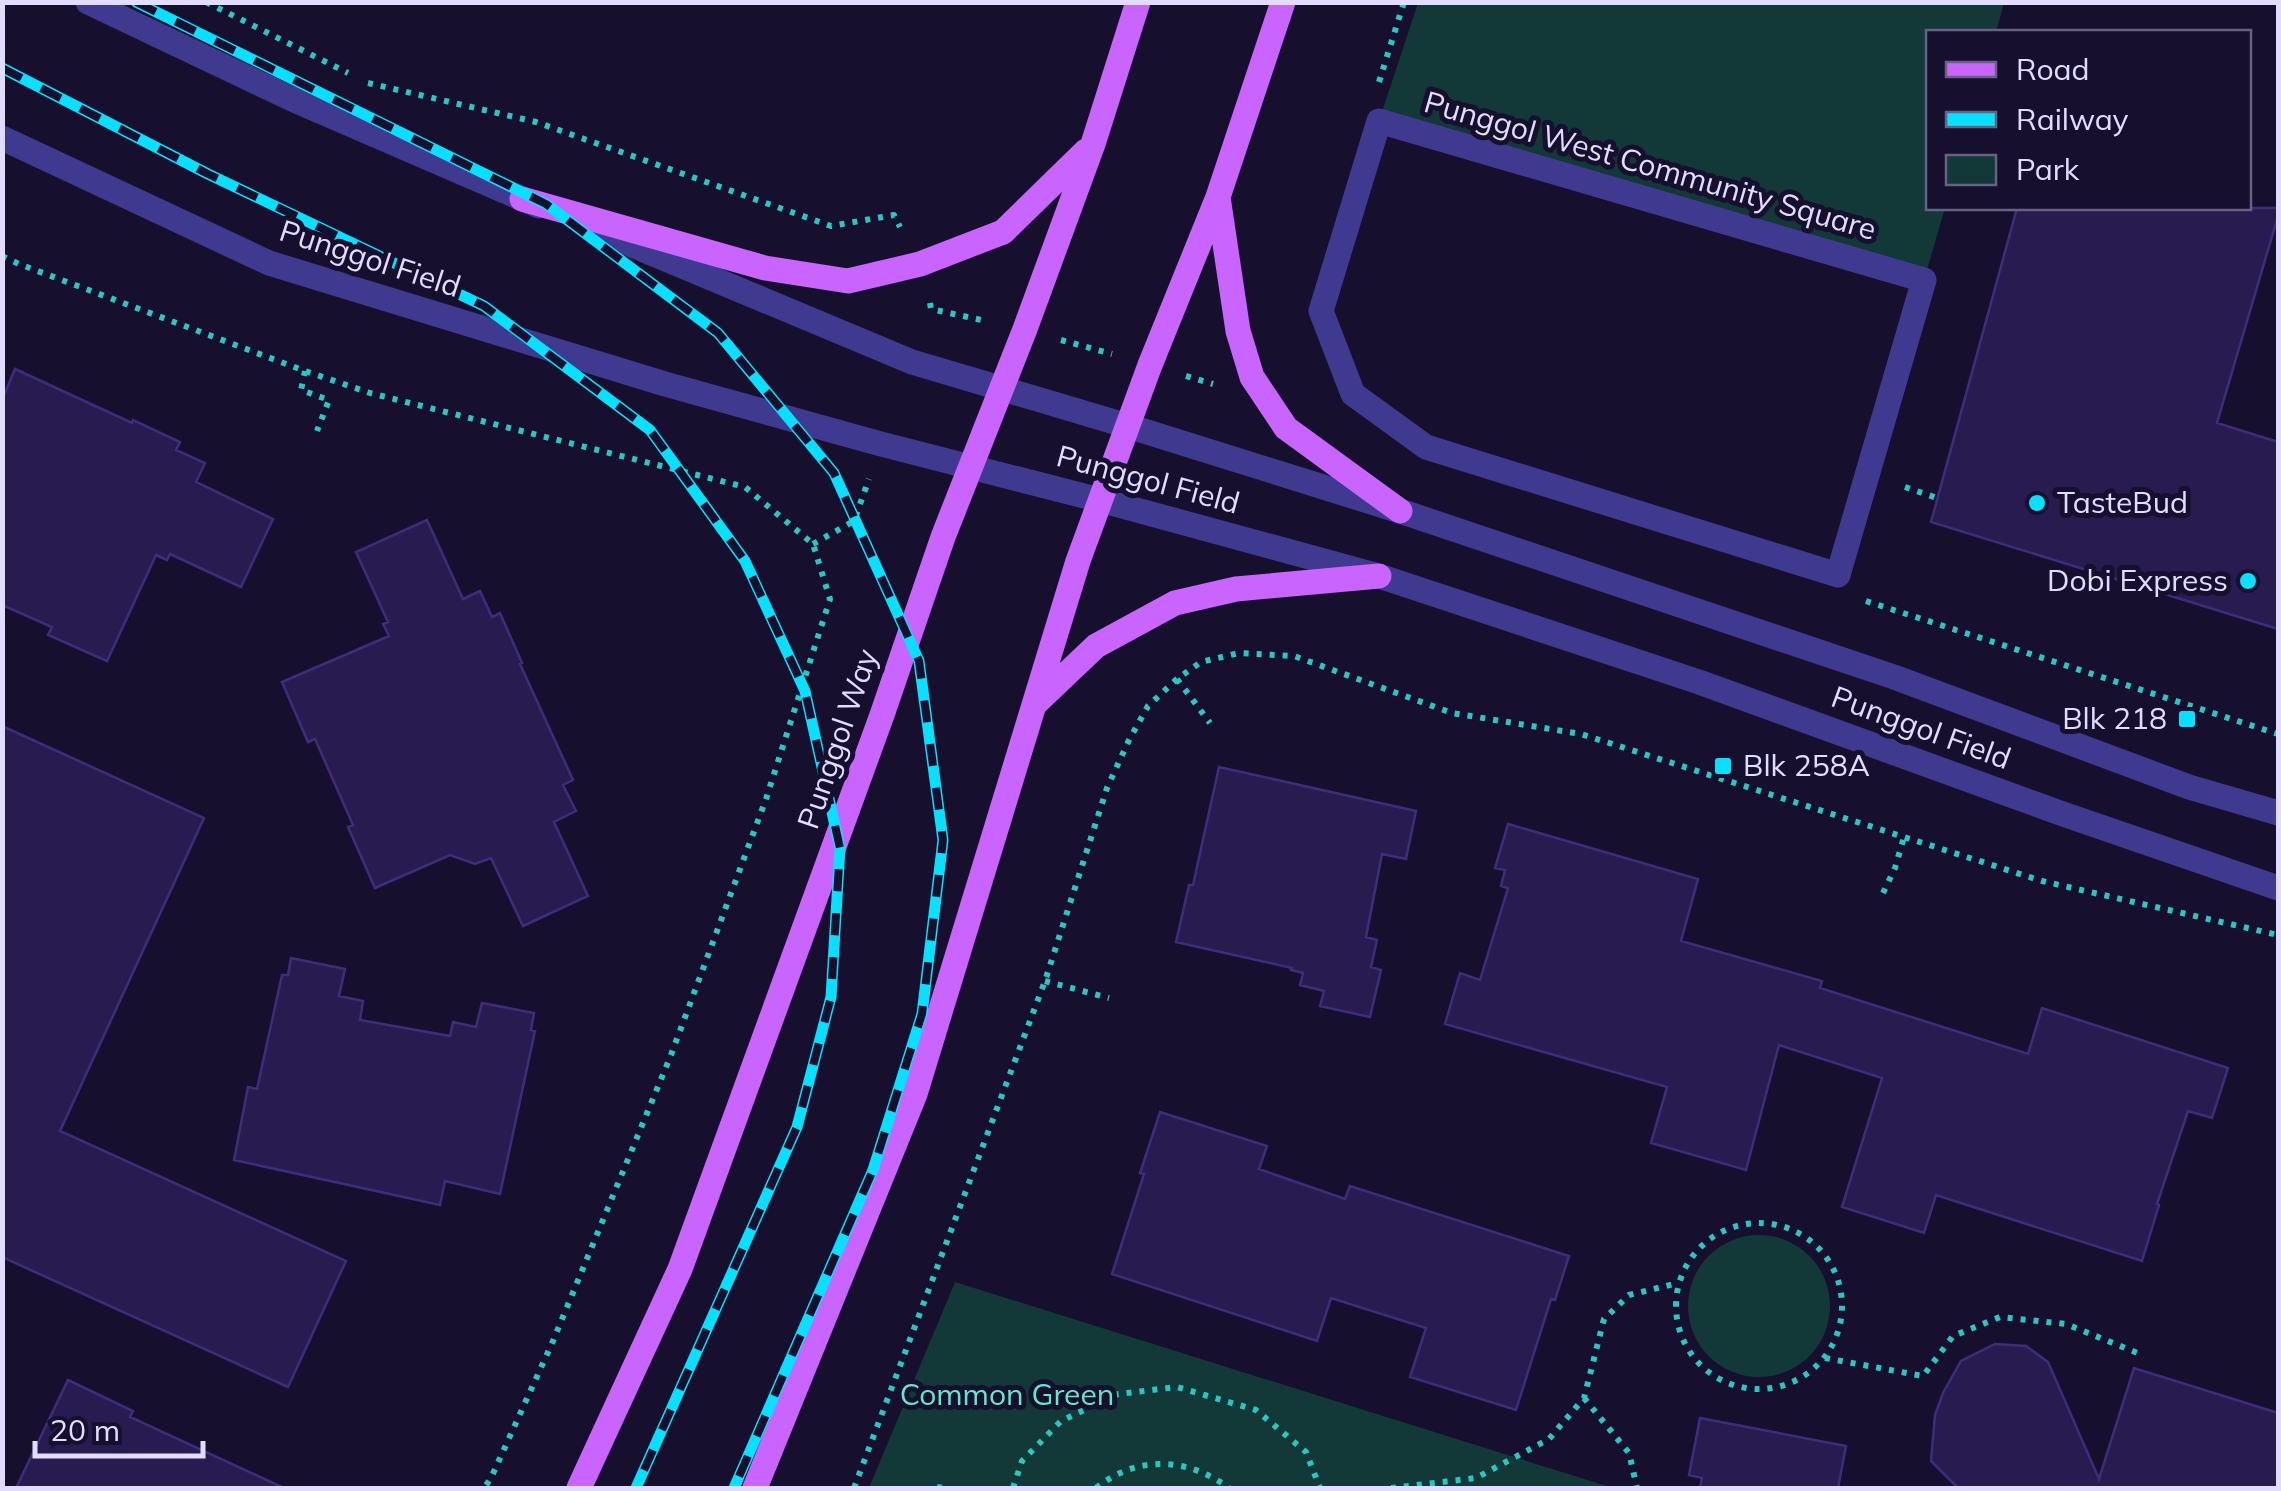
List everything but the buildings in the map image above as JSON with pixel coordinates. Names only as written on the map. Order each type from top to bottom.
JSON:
[{"type":"main road","name":"Punggol Way","points":[[579,1488],[680,1269],[942,537],[1093,144],[1138,2]]},
{"type":"main road","points":[[755,1488],[915,1094],[1032,707],[1100,500],[1218,197],[1282,2]]},
{"type":"main road","points":[[522,199],[765,268],[848,281],[920,264],[1003,232],[1093,144]]},
{"type":"main road","points":[[1218,197],[1238,331],[1252,377],[1286,428],[1400,511]]},
{"type":"main road","points":[[1032,707],[1096,646],[1175,603],[1236,589],[1378,576]]},
{"type":"street","name":"Punggol Field","points":[[88,2],[292,100],[912,362],[1400,511],[1894,677],[2189,787],[2278,813]]},
{"type":"street","name":"Punggol West Community Square","points":[[1380,121],[1924,280],[1838,574],[1426,447],[1353,394],[1320,312],[1380,121]]},
{"type":"street","name":"Punggol Field","points":[[2,138],[269,263],[665,384],[1378,576],[1699,682],[2278,888]]},
{"type":"path","points":[[206,2],[349,74]]},
{"type":"path","points":[[367,83],[536,122],[831,226],[894,215],[920,264],[931,309],[1025,329],[1219,385],[1252,377]]},
{"type":"path","points":[[2,256],[304,371],[370,392],[745,488],[813,544],[830,599],[766,799],[671,1056],[553,1341],[484,1488]]},
{"type":"path","points":[[304,371],[301,390],[329,400],[317,431]]},
{"type":"path","points":[[1909,488],[1937,498]]},
{"type":"path","points":[[813,544],[854,520]]},
{"type":"path","points":[[854,1488],[1045,980],[1107,788],[1148,706],[1200,662],[1238,653],[1294,656],[1452,713],[1581,734],[2042,880],[2278,935]]},
{"type":"path","points":[[1178,678],[1210,724]]},
{"type":"path","points":[[1883,893],[1904,837]]},
{"type":"path","points":[[1045,980],[1109,998]]},
{"type":"path","points":[[1734,1227],[1786,1227],[1809,1240],[1828,1259],[1840,1282],[1843,1309],[1838,1335],[1826,1358],[1806,1376],[1779,1388],[1750,1389],[1722,1381],[1699,1364],[1683,1340],[1675,1312],[1678,1283],[1691,1258],[1710,1239],[1734,1227]]},
{"type":"path","points":[[1391,1488],[1476,1478],[1549,1438],[1584,1398],[1604,1319],[1628,1295],[1678,1283]]},
{"type":"path","points":[[1826,1358],[1923,1376],[1953,1336],[2000,1317],[2066,1324],[2140,1354]]},
{"type":"path","points":[[1013,1488],[1022,1461],[1061,1422],[1118,1394],[1177,1387],[1256,1410],[1306,1452],[1320,1488]]},
{"type":"path","points":[[1584,1398],[1629,1452],[1637,1488]]},
{"type":"path","points":[[1096,1488],[1110,1476],[1143,1465],[1178,1464],[1211,1474],[1230,1488]]},
{"type":"green space","points":[[1418,3],[2004,3],[1997,30],[1926,30],[1926,210],[1944,210],[1924,280],[1379,121]]},
{"type":"green space","points":[[1759,1235],[1786,1241],[1809,1256],[1824,1279],[1830,1306],[1824,1333],[1809,1356],[1786,1371],[1759,1377],[1732,1371],[1709,1356],[1694,1333],[1688,1306],[1694,1279],[1709,1256],[1732,1241]]},
{"type":"green space","name":"Common Green","points":[[955,1282],[1613,1488],[869,1488]]},
{"type":"railway","points":[[136,2],[546,204],[718,333],[834,473],[919,661],[943,840],[922,1014],[873,1170],[734,1488]]},
{"type":"railway","points":[[2,68],[208,174],[484,306],[650,430],[745,561],[805,691],[840,848],[831,997],[797,1127],[636,1488]]},
{"type":"place","name":"TasteBud","points":[[2037,503]]},
{"type":"place","name":"Dobi Express","points":[[2248,581]]},
{"type":"place","name":"Blk 218","points":[[2187,719]]},
{"type":"place","name":"Blk 258A","points":[[1723,766]]}]
